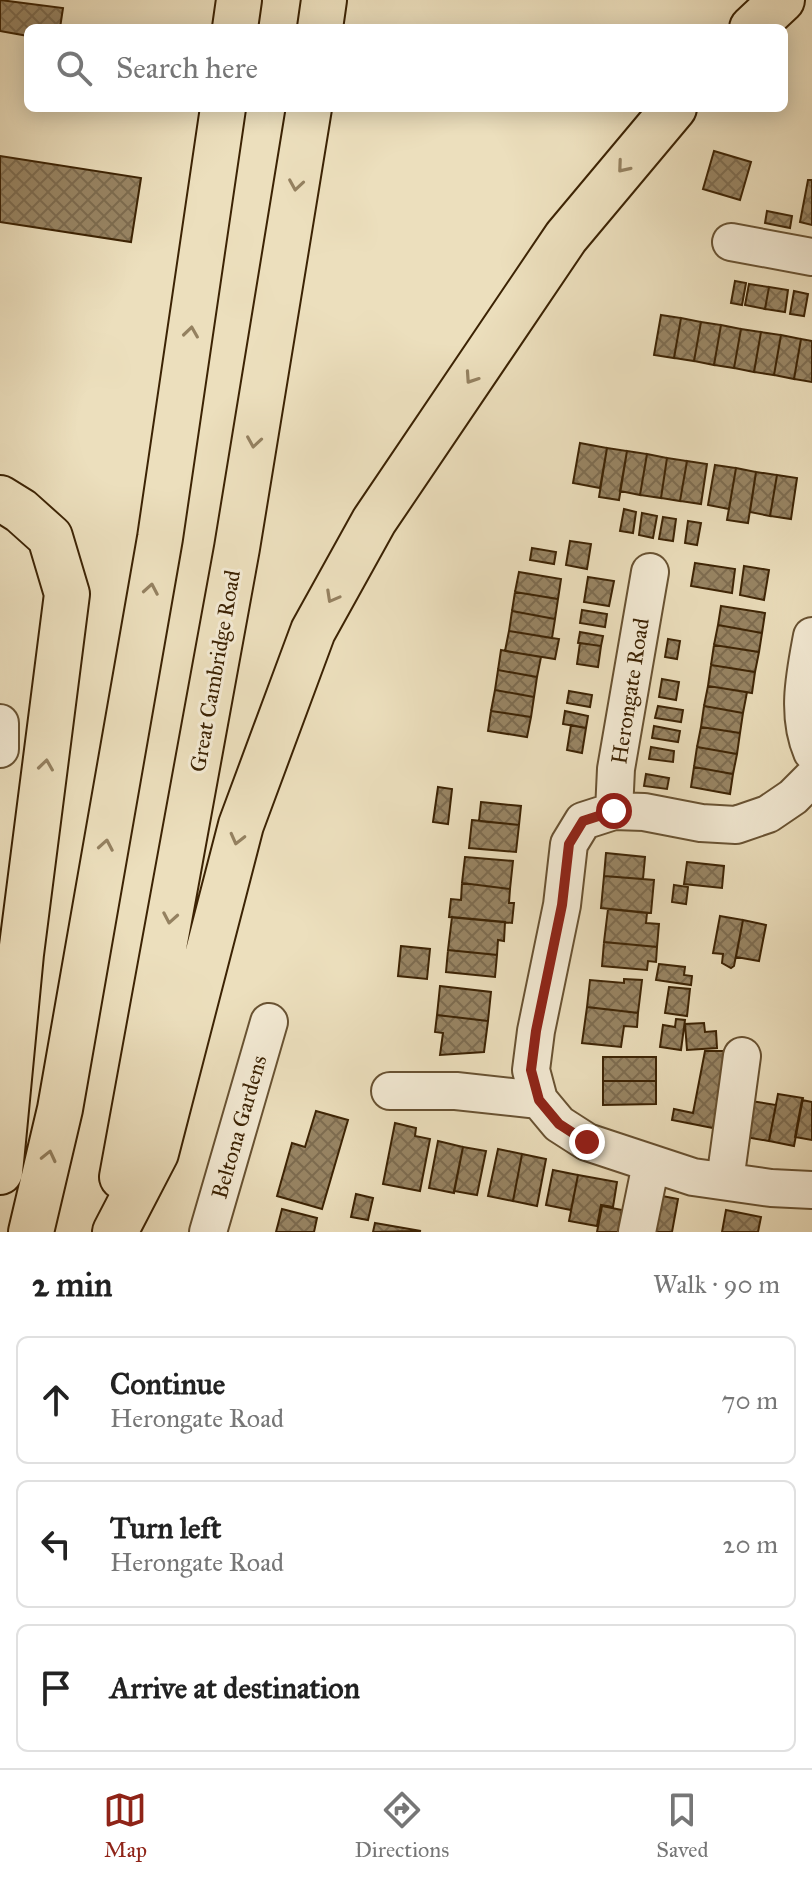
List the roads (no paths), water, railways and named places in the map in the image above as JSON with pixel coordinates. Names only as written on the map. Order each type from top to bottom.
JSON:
[{"type":"highway","points":[[236,24],[239,0]]},
{"type":"highway","points":[[321,24],[324,0]]},
{"type":"highway","points":[[756,24],[782,0]]},
{"type":"highway","points":[[31,1232],[60,1109],[158,554],[222,112]]},
{"type":"highway","name":"Great Cambridge Road","points":[[114,1232],[237,548],[308,112]]},
{"type":"highway","points":[[114,1232],[156,1153],[241,825],[313,631],[374,521],[566,237],[671,112]]},
{"type":"highway","points":[[0,498],[21,511],[50,537],[67,594],[21,954],[0,1172]]},
{"type":"street","points":[[731,242],[812,257]]},
{"type":"street","name":"Herongate Road","points":[[614,811],[616,769],[650,572]]},
{"type":"street","points":[[812,636],[803,698],[806,731],[812,752]]},
{"type":"street","points":[[0,723],[0,749]]},
{"type":"street","points":[[812,778],[793,797],[768,814],[736,825],[701,823],[644,812],[614,811],[583,821],[569,844],[562,905],[531,1070],[539,1100],[559,1124],[587,1142],[693,1177],[771,1188],[812,1190]]},
{"type":"street","name":"Beltona Gardens","points":[[208,1232],[269,1022]]},
{"type":"street","points":[[725,1181],[742,1056]]},
{"type":"street","points":[[390,1091],[456,1091],[539,1100]]},
{"type":"street","points":[[637,1232],[651,1164]]}]
